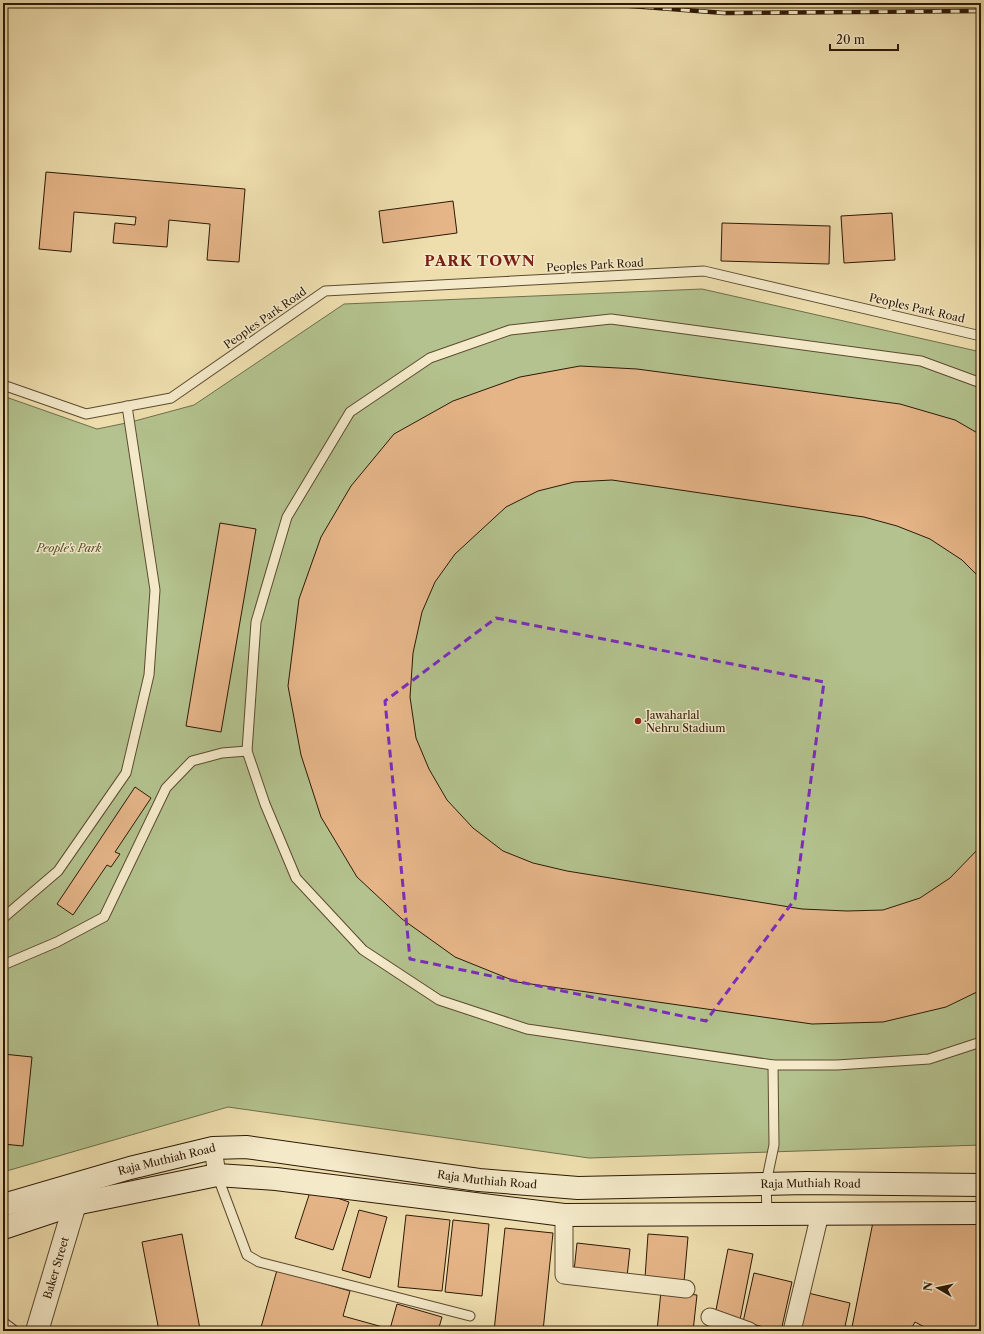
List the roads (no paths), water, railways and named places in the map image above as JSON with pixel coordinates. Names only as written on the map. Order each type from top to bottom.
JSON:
[{"type":"main road","name":"Raja Muthiah Road","points":[[3,1205],[130,1168],[214,1148],[246,1147],[479,1180],[578,1188],[766,1183],[981,1185]]},
{"type":"main road","points":[[3,1228],[75,1204],[218,1175],[276,1179],[564,1215],[981,1213]]},
{"type":"main road","name":"Baker Street","points":[[37,1331],[75,1204]]},
{"type":"street","points":[[214,1148],[218,1175]]},
{"type":"street","points":[[792,1331],[820,1214]]},
{"type":"street","points":[[564,1215],[564,1275],[686,1289]]},
{"type":"street","points":[[710,1317],[749,1331]]},
{"type":"lane","name":"Peoples Park Road","points":[[3,385],[86,414],[171,398],[324,292],[704,271],[981,336]]},
{"type":"lane","points":[[981,382],[920,361],[611,319],[510,330],[430,358],[350,412],[287,517],[256,622],[247,751],[265,804],[296,878],[363,950],[439,1000],[528,1029],[773,1065],[837,1065],[929,1059],[981,1042]]},
{"type":"lane","points":[[3,918],[58,872],[126,773],[148,675],[155,590],[128,406]]},
{"type":"lane","points":[[3,965],[57,942],[104,918],[166,788],[192,761],[222,753],[247,751]]},
{"type":"lane","points":[[768,1213],[766,1183],[774,1145],[773,1065]]},
{"type":"lane","points":[[218,1175],[247,1255],[259,1262],[470,1316]]},
{"type":"lane","points":[[3,1322],[15,1331]]},
{"type":"railway","points":[[591,3],[724,13],[981,11]]},
{"type":"place","name":"Jawaharlal Nehru Stadium","points":[[638,721]]},
{"type":"district","name":"PARK TOWN","points":[[480,260]]},
{"type":"park label","name":"People's Park","points":[[69,548]]}]
